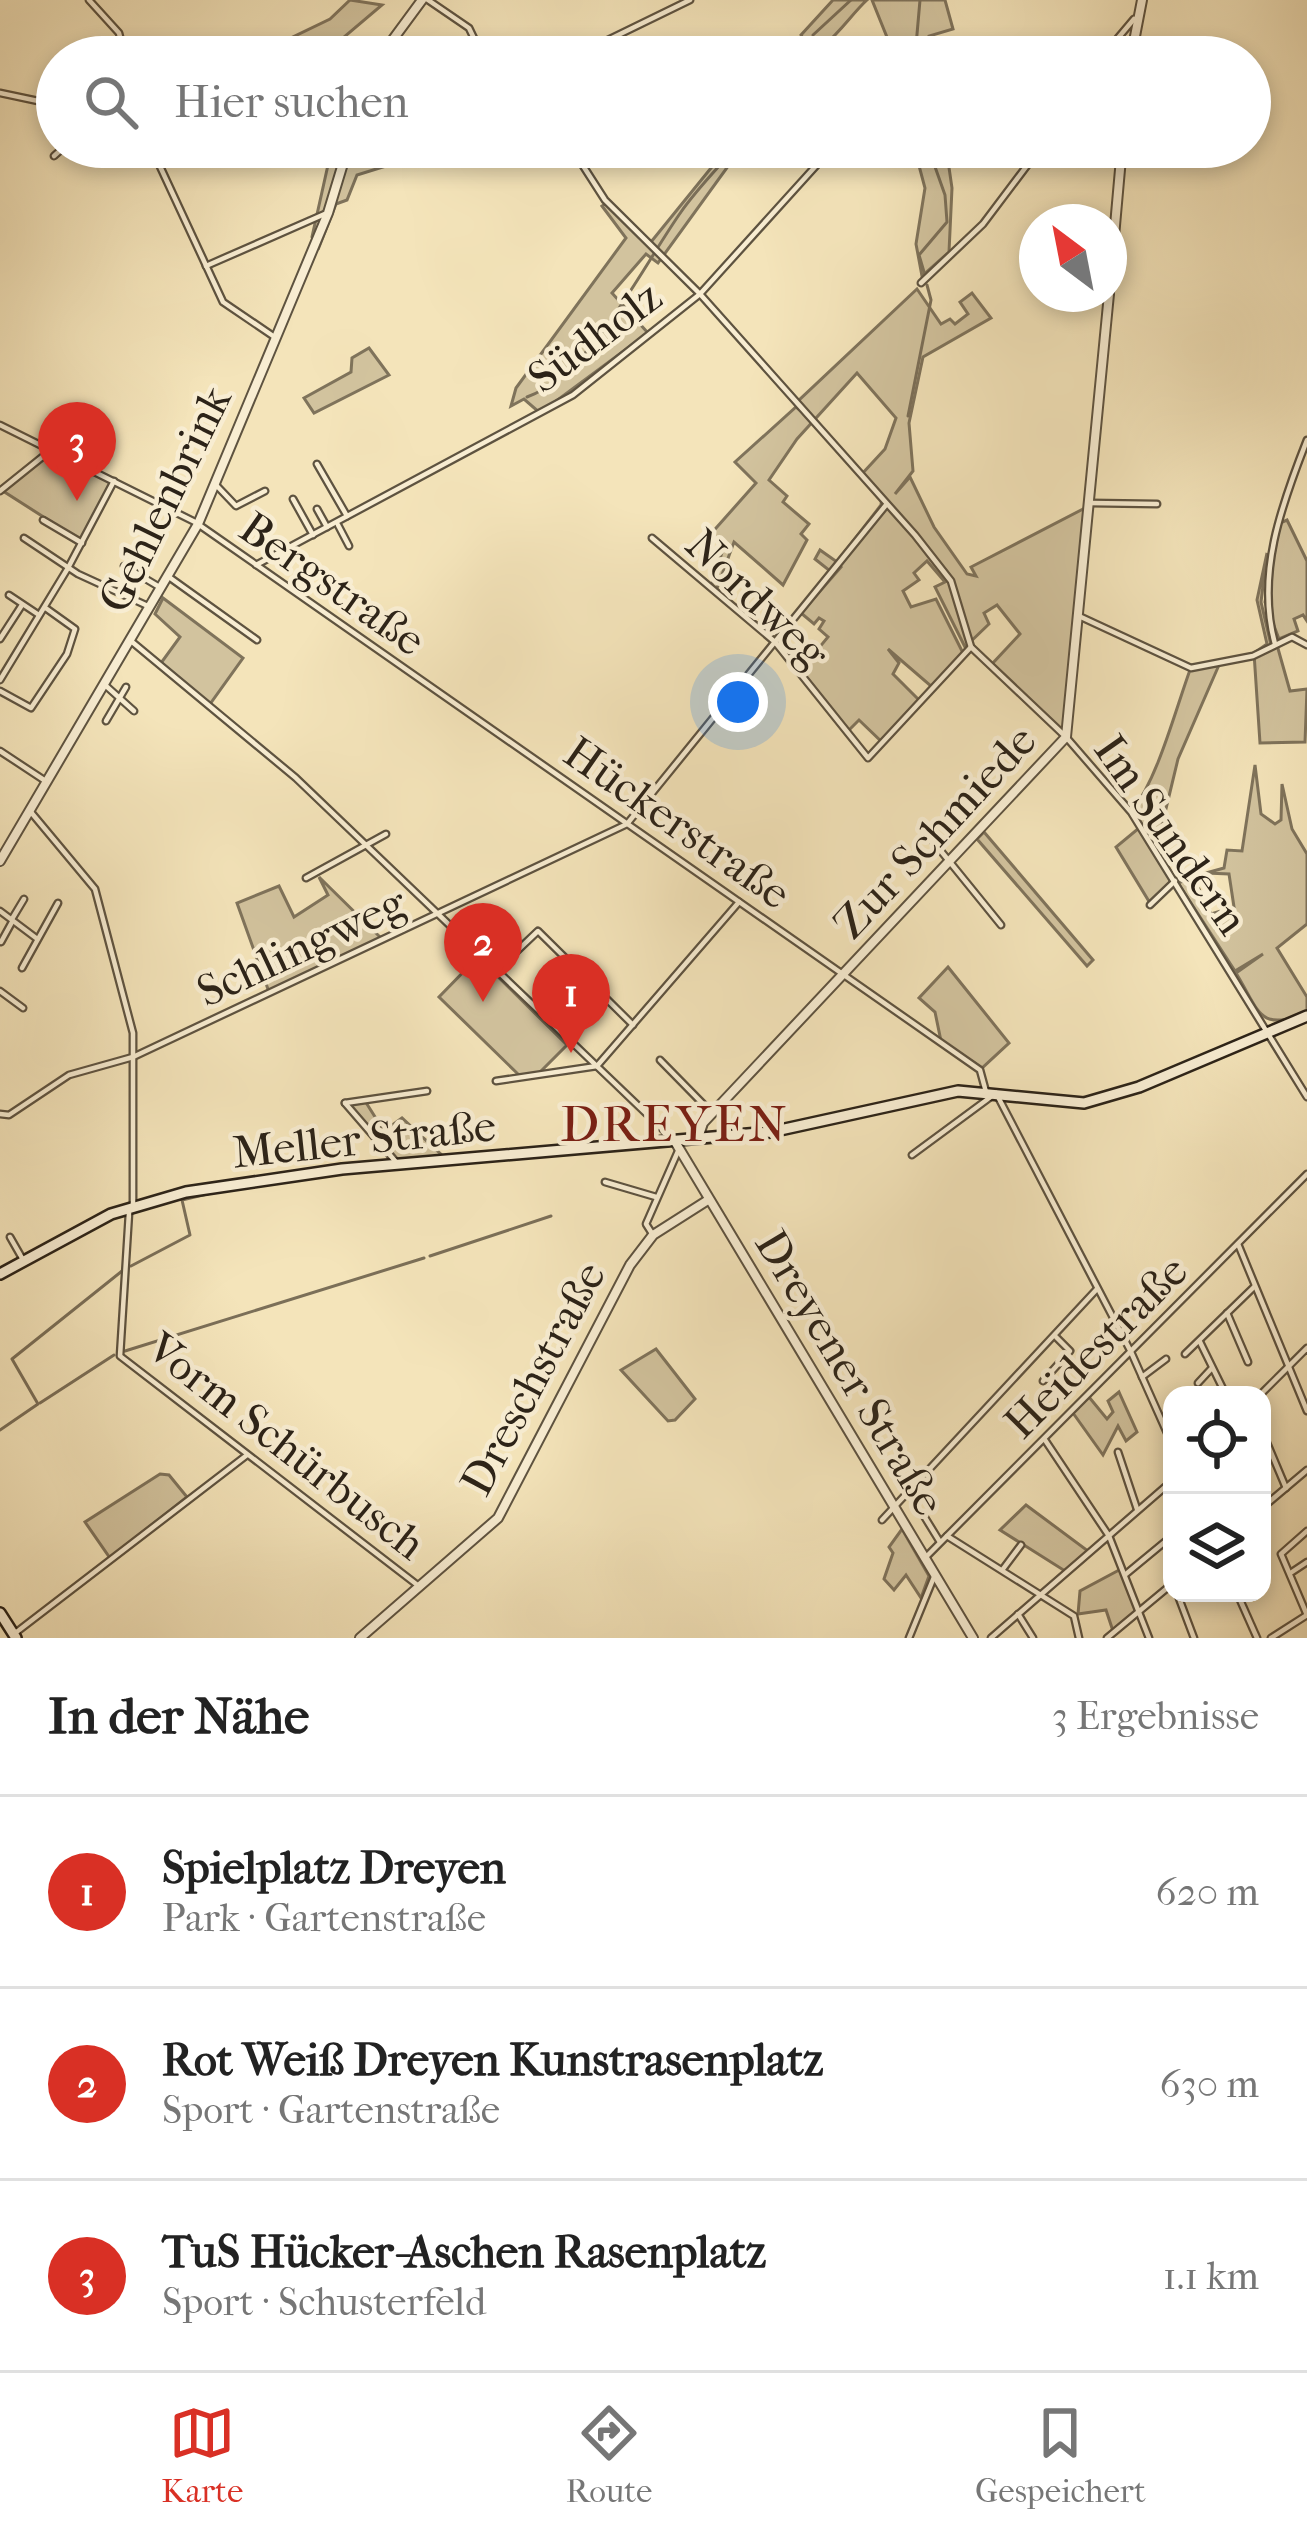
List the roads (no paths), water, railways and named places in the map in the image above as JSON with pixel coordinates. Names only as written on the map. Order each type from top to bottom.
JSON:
[{"type":"main road","name":"Meller Straße","points":[[0,1274],[130,1206],[254,1181],[399,1165],[676,1145],[698,1138],[787,1129],[934,1094],[991,1092],[1064,1103],[1101,1100],[1307,1016]]},
{"type":"main road","points":[[0,1613],[15,1636]]},
{"type":"street","points":[[89,0],[120,36]]},
{"type":"street","points":[[397,36],[425,0],[470,28],[474,36]]},
{"type":"street","points":[[616,36],[690,0]]},
{"type":"street","points":[[1132,36],[1142,0]]},
{"type":"street","points":[[1120,36],[1134,19]]},
{"type":"street","points":[[0,93],[36,101]]},
{"type":"street","points":[[161,168],[223,302],[276,338]]},
{"type":"street","name":"Gehlenbrink","points":[[1,859],[198,524],[328,213],[341,168]]},
{"type":"street","name":"Im Sundern","points":[[584,168],[605,200],[700,294],[950,581],[970,647],[1066,737],[1131,812],[1307,1097]]},
{"type":"street","name":"Südholz","points":[[256,565],[544,413],[700,294],[814,168]]},
{"type":"street","points":[[921,283],[983,224],[1025,168]]},
{"type":"street","name":"Zur Schmiede","points":[[1117,204],[1120,168]]},
{"type":"street","points":[[206,266],[328,213]]},
{"type":"street","name":"Zur Schmiede","points":[[698,1138],[712,1113],[1066,737],[1107,312]]},
{"type":"street","name":"Bergstraße","points":[[0,425],[198,524],[439,693]]},
{"type":"street","points":[[1275,644],[1264,602],[1266,586],[1290,482],[1307,440]]},
{"type":"street","points":[[0,491],[51,450]]},
{"type":"street","points":[[317,464],[348,517]]},
{"type":"street","points":[[0,680],[46,608],[113,481]]},
{"type":"street","points":[[216,485],[236,506],[265,491]]},
{"type":"street","points":[[293,499],[314,535]]},
{"type":"street","points":[[1090,503],[1156,504]]},
{"type":"street","points":[[627,824],[886,505]]},
{"type":"street","points":[[317,509],[327,527]]},
{"type":"street","points":[[43,520],[82,543]]},
{"type":"street","points":[[337,523],[349,546]]},
{"type":"street","points":[[24,538],[68,568],[151,608]]},
{"type":"street","name":"Nordweg","points":[[652,538],[776,642],[868,758],[970,647]]},
{"type":"street","points":[[124,566],[162,589]]},
{"type":"street","points":[[170,577],[257,640]]},
{"type":"street","points":[[8,595],[40,616]]},
{"type":"street","points":[[0,639],[22,604]]},
{"type":"street","points":[[0,692],[32,708],[67,654],[74,627],[46,608]]},
{"type":"street","points":[[1079,616],[1191,668],[1253,656],[1292,637],[1307,646]]},
{"type":"street","points":[[131,640],[296,778],[676,1145],[646,1224],[653,1235]]},
{"type":"street","points":[[105,685],[134,711]]},
{"type":"street","points":[[106,721],[126,687]]},
{"type":"street","name":"Hückerstraße","points":[[439,693],[980,1070],[1131,1352],[1163,1424]]},
{"type":"street","points":[[0,751],[47,782]]},
{"type":"street","points":[[30,811],[95,889],[133,1033],[130,1206]]},
{"type":"street","name":"Schlingweg","points":[[0,1114],[9,1115],[69,1075],[133,1057],[627,824]]},
{"type":"street","points":[[306,878],[386,834]]},
{"type":"street","points":[[932,840],[1001,925]]},
{"type":"street","points":[[1150,905],[1175,881]]},
{"type":"street","points":[[1,942],[24,899]]},
{"type":"street","points":[[496,1081],[597,1066],[739,902]]},
{"type":"street","points":[[22,968],[58,903]]},
{"type":"street","points":[[0,911],[36,938]]},
{"type":"street","points":[[497,969],[538,931],[633,1025]]},
{"type":"street","points":[[0,992],[23,1008]]},
{"type":"street","points":[[660,1060],[712,1113]]},
{"type":"street","points":[[399,1165],[344,1103],[427,1091]]},
{"type":"street","points":[[912,1155],[991,1092]]},
{"type":"street","name":"Dreyener Straße","points":[[676,1145],[973,1638]]},
{"type":"street","name":"Heidestraße","points":[[925,1558],[1307,1174]]},
{"type":"street","points":[[605,1182],[656,1197]]},
{"type":"street","name":"Dreschstraße","points":[[359,1638],[498,1518],[630,1265],[653,1235],[709,1200]]},
{"type":"street","name":"Vorm Schürbusch","points":[[130,1206],[119,1352],[420,1587]]},
{"type":"street","points":[[10,1237],[24,1261]]},
{"type":"street","points":[[1238,1244],[1307,1411]]},
{"type":"street","points":[[1185,1354],[1255,1285]]},
{"type":"street","points":[[882,1520],[1097,1288]]},
{"type":"street","points":[[1227,1313],[1248,1362]]},
{"type":"street","points":[[1043,1381],[1070,1351],[1055,1335]]},
{"type":"street","points":[[1199,1342],[1221,1386]]},
{"type":"street","points":[[1269,1386],[1307,1348]]},
{"type":"street","points":[[1142,1377],[1166,1360]]},
{"type":"street","points":[[1198,1383],[1211,1370]]},
{"type":"street","points":[[1045,1439],[1109,1536],[1141,1609],[1148,1638]]},
{"type":"street","points":[[1118,1452],[1138,1511]]},
{"type":"street","points":[[1271,1452],[1286,1488]]},
{"type":"street","points":[[15,1636],[248,1454]]},
{"type":"street","points":[[1271,1500],[1307,1470]]},
{"type":"street","points":[[991,1638],[1163,1489]]},
{"type":"street","points":[[924,1516],[941,1543]]},
{"type":"street","points":[[1271,1638],[1307,1615],[1281,1553],[1307,1532]]},
{"type":"street","points":[[947,1536],[1074,1616],[1079,1638]]},
{"type":"street","points":[[1126,1574],[1163,1543]]},
{"type":"street","points":[[1001,1571],[1021,1546]]},
{"type":"street","points":[[1289,1574],[1307,1562]]},
{"type":"street","points":[[909,1638],[935,1575]]},
{"type":"street","points":[[1107,1638],[1163,1591]]},
{"type":"street","points":[[1181,1602],[1194,1638]]},
{"type":"street","points":[[1241,1602],[1257,1638]]},
{"type":"street","points":[[1018,1614],[1033,1638]]},
{"type":"waterway","points":[[813,35],[851,0]]},
{"type":"waterway","points":[[917,36],[920,0]]},
{"type":"waterway","points":[[527,397],[550,385],[594,343],[681,212],[718,168]]},
{"type":"waterway","points":[[924,272],[919,255],[947,222],[945,195],[935,168]]},
{"type":"waterway","points":[[908,416],[931,300],[927,285]]},
{"type":"waterway","points":[[221,1182],[250,1178]]},
{"type":"waterway","points":[[131,1266],[190,1235],[182,1200],[220,1191]]},
{"type":"waterway","points":[[430,1256],[551,1216]]},
{"type":"waterway","points":[[125,1351],[424,1258]]},
{"type":"waterway","points":[[0,1430],[38,1404],[12,1359],[122,1271]]},
{"type":"waterway","points":[[40,1403],[114,1355]]},
{"type":"place","name":"TuS Hücker-Aschen Rasenplatz","points":[[77,501]]},
{"type":"place","name":"Rot Weiß Dreyen Kunstrasenplatz","points":[[483,1002]]},
{"type":"place","name":"Spielplatz Dreyen","points":[[571,1053]]},
{"type":"district","name":"DREYEN","points":[[675,1123]]}]
